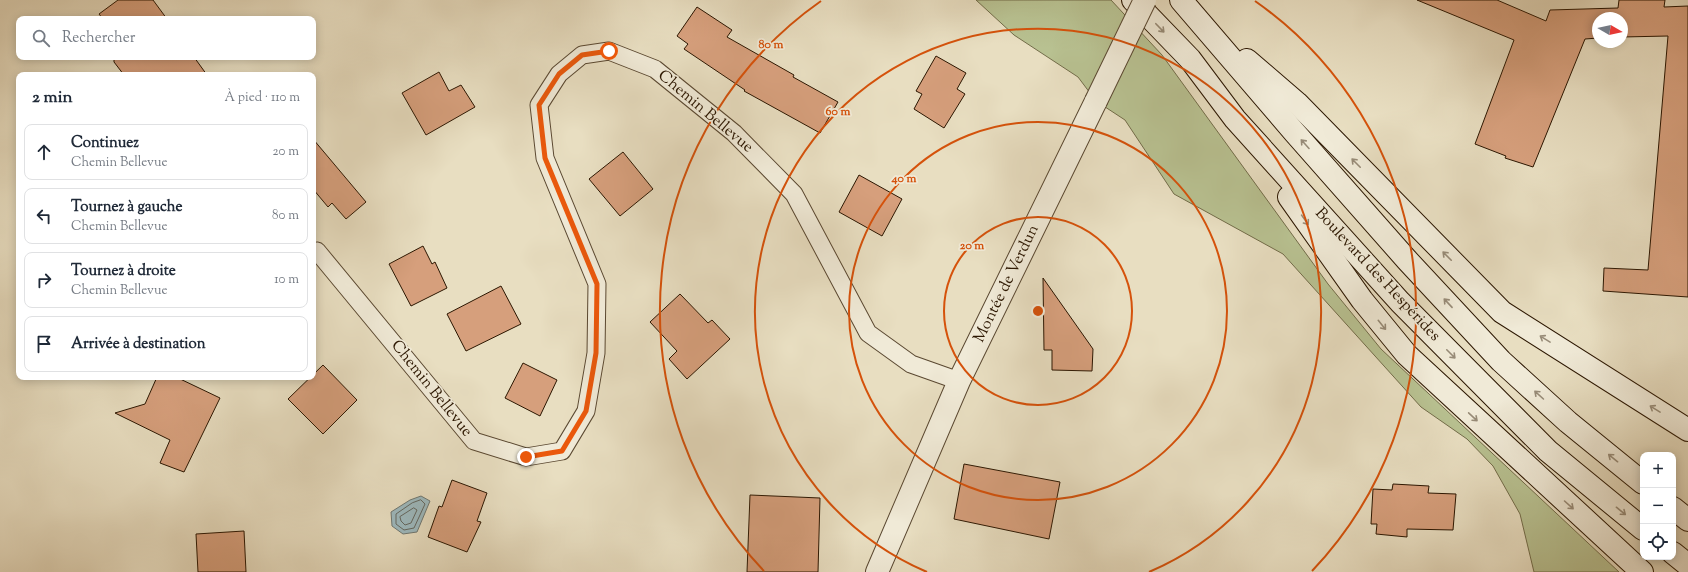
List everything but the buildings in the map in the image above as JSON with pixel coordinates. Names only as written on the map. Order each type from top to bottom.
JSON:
[{"type":"main road","name":"Boulevard des Hespérides","points":[[1133,0],[1190,59],[1235,119],[1400,302],[1542,446],[1640,527]]},
{"type":"main road","name":"Montée de Verdun","points":[[876,572],[959,381],[1145,0]]},
{"type":"main road","name":"Boulevard des Hespérides","points":[[1184,3],[1295,133],[1407,260],[1501,361],[1568,422],[1640,481]]},
{"type":"main road","points":[[1184,3],[1297,103],[1502,312],[1688,430]]},
{"type":"main road","points":[[1235,119],[1362,300],[1407,355],[1642,572]]},
{"type":"main road","points":[[1676,510],[1688,520]]},
{"type":"main road","points":[[1676,555],[1688,565]]},
{"type":"lane","name":"Chemin Bellevue","points":[[317,251],[474,441],[526,457],[562,451],[586,411],[596,353],[597,284],[545,158],[539,105],[559,74],[582,55],[609,51],[655,69],[734,133],[794,194],[868,333],[911,364],[959,381]]},
{"type":"green space","points":[[976,0],[1111,0],[1162,55],[1328,284],[1381,349],[1619,572],[1534,572],[1520,514],[1493,466],[1467,439],[1421,407],[1283,254],[1174,194],[1125,120],[1096,101],[1078,77],[1014,35]]},
{"type":"water","points":[[421,496],[430,501],[417,532],[403,534],[392,526],[391,512],[410,500]]},
{"type":"route","points":[[526,457],[562,451],[586,411],[596,353],[597,284],[545,158],[539,105],[559,74],[582,55],[609,51]]}]
